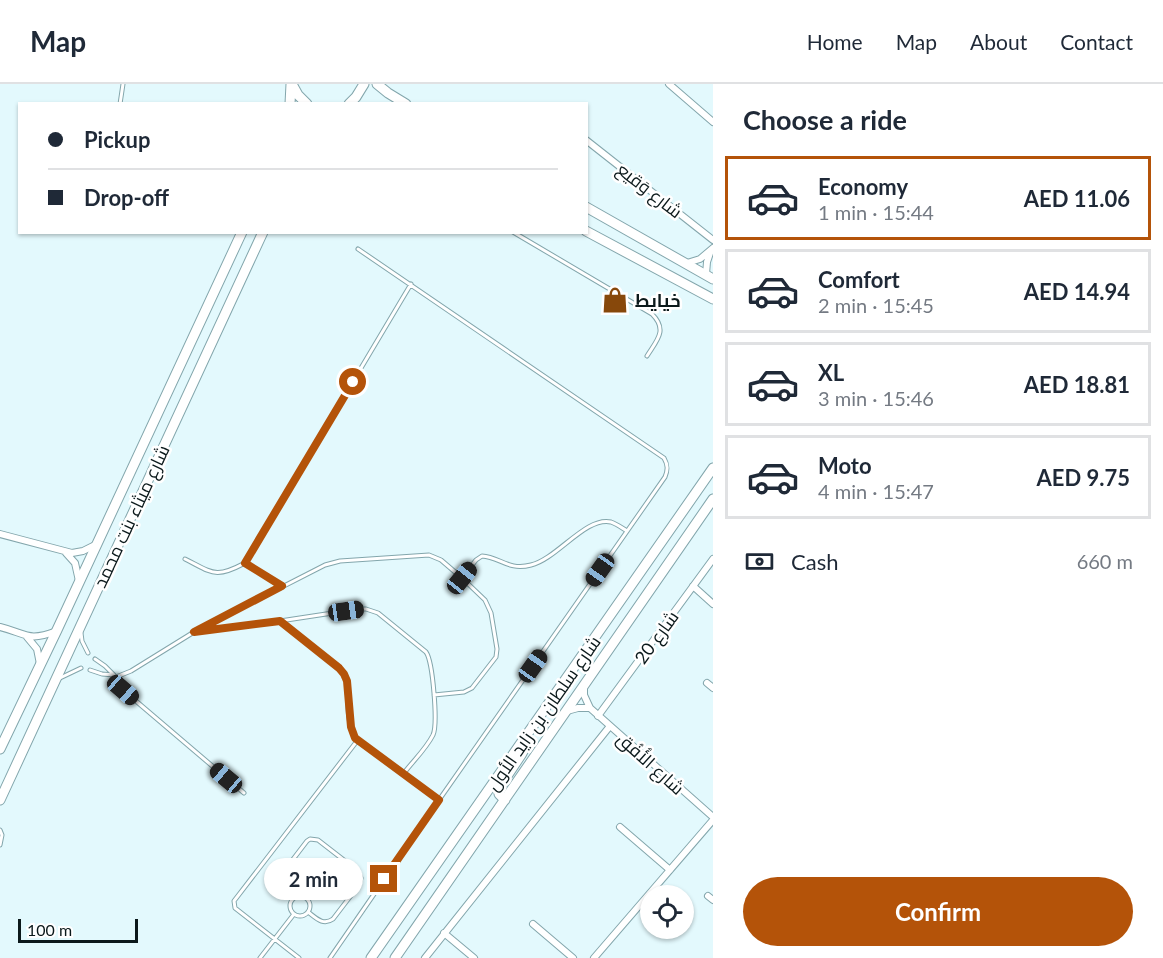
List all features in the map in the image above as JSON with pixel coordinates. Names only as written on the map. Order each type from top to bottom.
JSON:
[{"type":"main road","points":[[290,102],[291,84]]},
{"type":"main road","points":[[291,84],[305,102]]},
{"type":"main road","points":[[350,102],[364,84]]},
{"type":"main road","points":[[377,84],[403,102]]},
{"type":"main road","points":[[588,208],[709,277]]},
{"type":"main road","points":[[588,232],[713,299]]},
{"type":"main road","name":"شارع ميثاء بنت محمد","points":[[0,749],[241,234]]},
{"type":"main road","name":"شارع ميثاء بنت محمد","points":[[0,800],[263,234]]},
{"type":"main road","name":"شارع سلطان بن زايد الأول","points":[[371,958],[713,468]]},
{"type":"main road","name":"شارع سلطان بن زايد الأول","points":[[395,958],[713,499]]},
{"type":"main road","points":[[505,800],[499,794],[499,788],[521,755],[533,728]]},
{"type":"street","points":[[669,84],[713,122]]},
{"type":"street","name":"شارع وَقيع","points":[[588,142],[713,240]]},
{"type":"street","points":[[687,263],[700,259],[712,249]]},
{"type":"street","points":[[709,277],[707,262],[712,249]]},
{"type":"street","points":[[0,534],[66,552],[77,553],[97,544]]},
{"type":"street","points":[[66,552],[75,563],[79,584]]},
{"type":"street","name":"شارع 20","points":[[598,716],[713,559]]},
{"type":"street","points":[[693,586],[713,604]]},
{"type":"street","points":[[0,627],[27,636],[38,637],[57,630]]},
{"type":"street","points":[[27,636],[37,649],[40,664]]},
{"type":"street","points":[[707,683],[713,688]]},
{"type":"street","name":"شارع الأُفُق","points":[[584,686],[584,695],[590,708],[713,819]]},
{"type":"street","points":[[566,712],[578,708],[590,708]]},
{"type":"street","points":[[425,958],[610,726]]},
{"type":"street","points":[[594,958],[713,819]]},
{"type":"street","points":[[620,827],[670,870]]},
{"type":"street","points":[[533,924],[573,958]]},
{"type":"street","points":[[444,933],[474,958]]},
{"type":"lane","points":[[120,102],[123,84]]},
{"type":"lane","points":[[516,234],[652,314],[660,324],[660,332],[648,356]]},
{"type":"lane","points":[[330,958],[667,473],[664,458],[358,249]]},
{"type":"lane","points":[[185,560],[219,574],[245,563],[411,284]]},
{"type":"lane","points":[[462,578],[482,556],[517,567],[538,563],[595,523],[609,522],[627,531]]},
{"type":"lane","points":[[90,670],[115,676],[129,672],[194,632],[325,565],[425,555],[437,558],[462,578],[488,604],[497,653],[469,690],[434,695]]},
{"type":"lane","points":[[245,563],[282,586]]},
{"type":"lane","points":[[194,632],[359,609],[378,614],[426,652],[430,659],[434,695],[434,733],[404,773]]},
{"type":"lane","points":[[280,621],[344,674],[347,681],[351,727],[357,741],[439,800]]},
{"type":"lane","points":[[80,626],[82,641],[88,653]]},
{"type":"lane","points":[[95,660],[115,676],[116,682],[123,690],[244,793]]},
{"type":"lane","points":[[53,683],[81,668]]},
{"type":"lane","points":[[299,958],[235,908],[234,901],[357,741]]},
{"type":"lane","points":[[0,830],[2,835],[0,845]]},
{"type":"lane","points":[[292,899],[280,890],[278,879],[310,839],[318,840],[358,871],[361,878],[359,885],[333,919],[322,922],[308,912]]},
{"type":"lane","points":[[298,896],[308,899],[311,906],[308,912],[303,916],[294,914],[290,909],[292,899],[298,896]]},
{"type":"lane","points":[[260,958],[294,914]]},
{"type":"place","name":"خيايط","points":[[615,300]]},
{"type":"route","points":[[353,382],[245,563],[282,586],[194,632],[280,621],[344,674],[347,681],[351,727],[357,741],[439,800],[384,879]]}]
